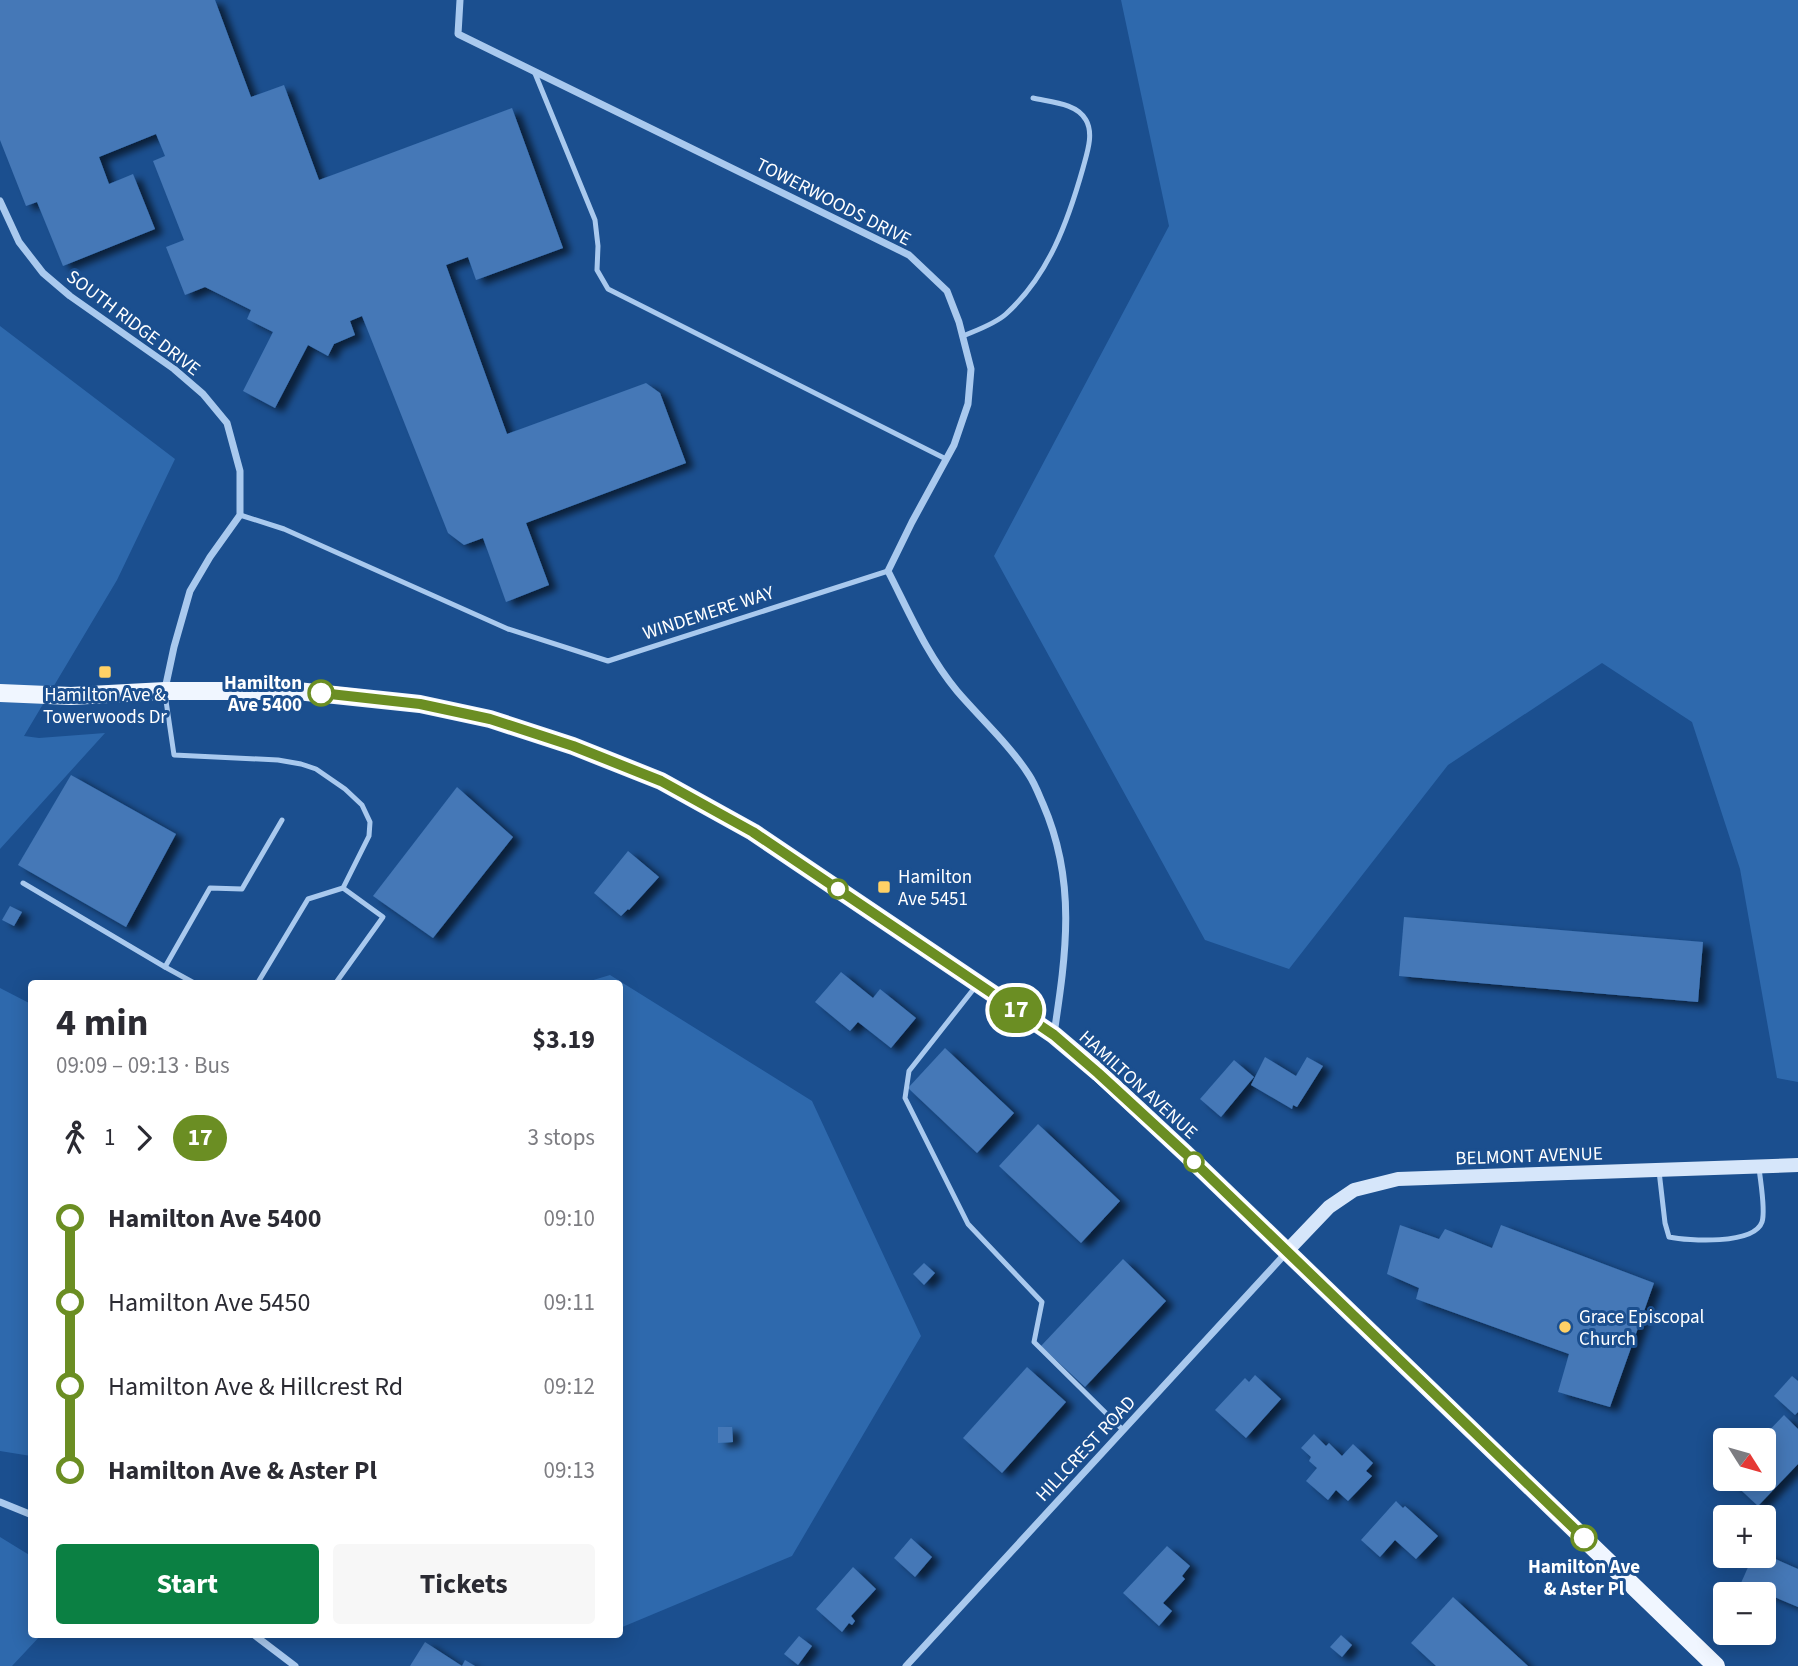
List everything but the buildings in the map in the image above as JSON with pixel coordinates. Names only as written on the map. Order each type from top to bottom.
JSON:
[{"type":"main road","name":"HAMILTON AVENUE","points":[[0,693],[71,696],[165,691],[297,691],[420,704],[490,719],[573,746],[661,781],[753,832],[1054,1035],[1098,1073],[1287,1251],[1716,1666]]},
{"type":"street","name":"TOWERWOODS DRIVE","points":[[460,0],[458,33],[909,255],[947,291],[971,369],[968,404],[954,445],[888,571]]},
{"type":"street","name":"SOUTH RIDGE DRIVE","points":[[0,201],[19,242],[43,273],[70,296],[174,369],[203,394],[227,423],[240,471],[240,515]]},
{"type":"street","points":[[165,691],[190,591],[240,515]]},
{"type":"street","points":[[888,571],[929,652],[956,690],[997,734],[1030,776],[1053,826],[1066,884],[1065,959],[1054,1035]]},
{"type":"street","name":"BELMONT AVENUE","points":[[1287,1251],[1329,1207],[1354,1190],[1398,1179],[1798,1165]]},
{"type":"street","name":"HILLCREST ROAD","points":[[906,1666],[1287,1251]]},
{"type":"street","points":[[0,1502],[28,1513]]},
{"type":"street","points":[[258,1638],[295,1666]]},
{"type":"lane","points":[[534,71],[595,220],[597,270],[608,289],[946,459]]},
{"type":"lane","points":[[963,336],[1005,315],[1036,280],[1070,213],[1090,141],[1087,121],[1075,109],[1033,98]]},
{"type":"lane","name":"WINDEMERE WAY","points":[[240,515],[284,528],[508,629],[607,661],[888,571]]},
{"type":"lane","points":[[165,691],[174,755],[278,760],[316,769],[345,789],[362,805],[370,822],[369,836],[343,888],[308,899],[259,980]]},
{"type":"lane","points":[[165,967],[210,888],[242,888],[282,820]]},
{"type":"lane","points":[[23,883],[189,980]]},
{"type":"lane","points":[[338,980],[383,917],[343,888]]},
{"type":"lane","points":[[978,984],[909,1072],[905,1098],[968,1224],[1042,1302],[1034,1342],[1123,1430]]},
{"type":"lane","points":[[1659,1170],[1669,1237],[1684,1241],[1737,1238],[1755,1231],[1762,1221],[1759,1167]]},
{"type":"shaded area","points":[[1121,0],[1798,0],[1798,1082],[1777,1078],[1740,869],[1692,722],[1602,663],[1448,765],[1289,969],[1205,940],[994,556],[1169,226]]},
{"type":"shaded area","points":[[0,326],[175,459],[117,580],[24,736],[39,738],[105,733],[0,849]]},
{"type":"shaded area","points":[[610,975],[618,980],[593,980]]},
{"type":"shaded area","points":[[623,983],[812,1101],[921,1336],[792,1556],[623,1627]]},
{"type":"shaded area","points":[[0,988],[28,1002],[28,1456],[0,1451]]},
{"type":"shaded area","points":[[0,1537],[28,1554],[28,1638],[38,1638],[12,1666],[0,1666]]},
{"type":"bus line","name":"17","points":[[321,693],[420,704],[490,719],[573,746],[661,781],[753,832],[1054,1035],[1185,1153],[1584,1538]]},
{"type":"place","name":"Hamilton Ave & Towerwoods Dr","points":[[105,672]]},
{"type":"place","name":"Hamilton Ave 5400","points":[[321,693]]},
{"type":"place","name":"Hamilton Ave 5451","points":[[884,887]]},
{"type":"place","name":"Grace Episcopal Church","points":[[1565,1327]]},
{"type":"place","name":"Hamilton Ave & Aster Pl","points":[[1584,1538]]}]
